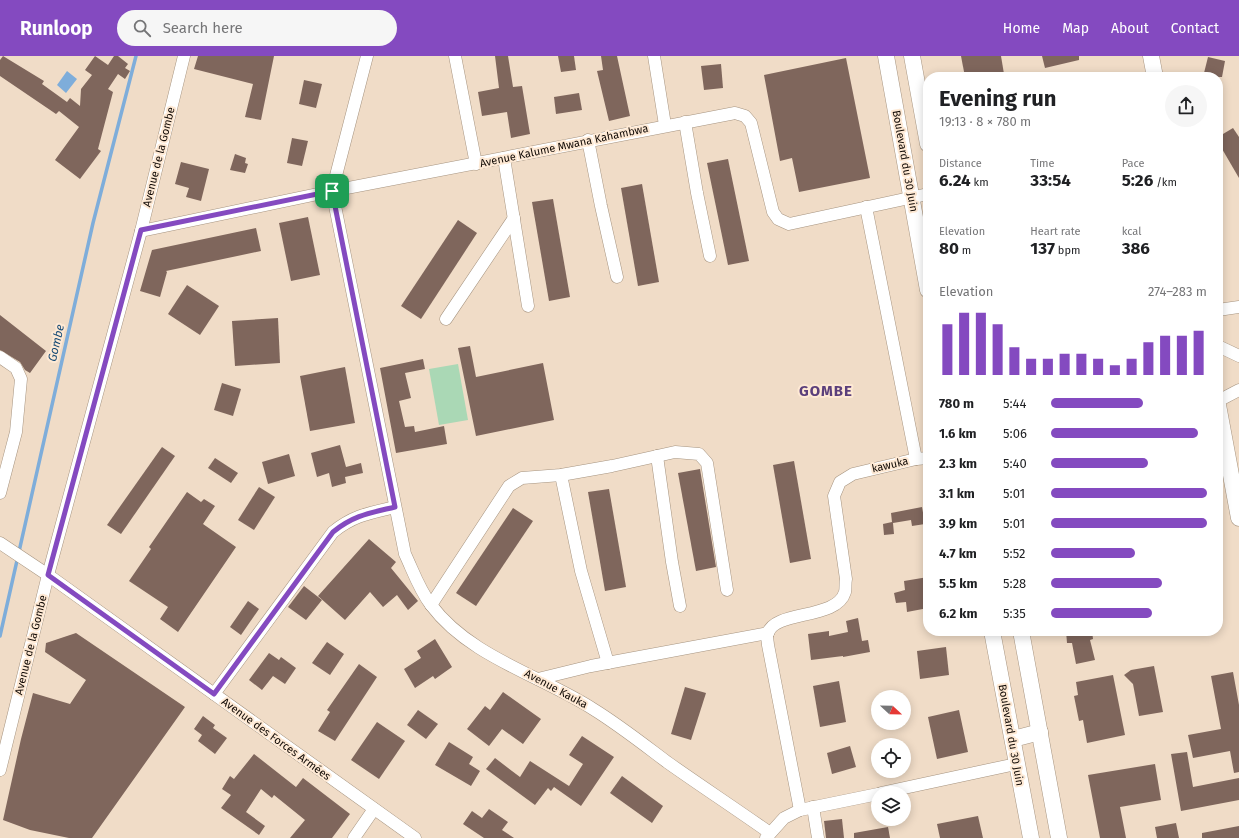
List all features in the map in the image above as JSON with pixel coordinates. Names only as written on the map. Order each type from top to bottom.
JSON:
[{"type":"main road","name":"Boulevard du 30 Juin","points":[[886,56],[923,263]]},
{"type":"main road","points":[[912,56],[923,116]]},
{"type":"main road","points":[[1151,56],[1154,72]]},
{"type":"main road","points":[[1223,436],[1239,518]]},
{"type":"main road","name":"Boulevard du 30 Juin","points":[[993,636],[1031,838]]},
{"type":"main road","points":[[1021,636],[1059,838]]},
{"type":"main road","points":[[1013,739],[1040,732]]},
{"type":"street","name":"Avenue de la Gombe","points":[[0,770],[48,575],[141,230],[184,56]]},
{"type":"street","points":[[332,191],[368,56]]},
{"type":"street","points":[[455,56],[476,164]]},
{"type":"street","points":[[654,56],[665,125]]},
{"type":"street","name":"Avenue Kalume Mwana Kahambwa","points":[[141,230],[332,191],[476,164],[588,140],[735,113],[745,116],[751,123],[773,212],[778,219],[789,224],[923,195]]},
{"type":"street","points":[[685,122],[697,193],[710,256]]},
{"type":"street","points":[[588,140],[617,277]]},
{"type":"street","points":[[504,158],[528,306]]},
{"type":"street","name":"Avenue Kauka","points":[[332,191],[405,554],[418,585],[431,605],[449,625],[474,644],[504,662],[538,678],[594,709],[768,835]]},
{"type":"street","points":[[866,207],[922,459]]},
{"type":"street","points":[[446,319],[514,218]]},
{"type":"street","points":[[1223,310],[1239,308]]},
{"type":"street","points":[[1223,348],[1239,356]]},
{"type":"street","points":[[0,357],[16,368],[21,379],[16,432],[0,493]]},
{"type":"street","points":[[1223,398],[1239,390]]},
{"type":"street","points":[[431,605],[509,486],[522,478],[561,475],[612,466],[675,452],[699,454],[707,463],[726,590]]},
{"type":"street","points":[[657,456],[672,562],[680,606]]},
{"type":"street","name":"kawuka","points":[[768,633],[775,623],[828,608],[838,602],[845,593],[846,580],[834,496],[840,482],[853,474],[922,459]]},
{"type":"street","points":[[561,475],[581,571],[608,663]]},
{"type":"street","points":[[214,694],[333,532],[352,519],[395,507]]},
{"type":"street","name":"Avenue des Forces Armées","points":[[3,545],[48,575],[415,838]]},
{"type":"street","points":[[538,678],[608,663],[768,633],[768,645],[800,810]]},
{"type":"street","points":[[911,786],[1016,764]]},
{"type":"street","points":[[768,835],[784,818],[800,810],[871,795]]},
{"type":"street","points":[[812,807],[818,838]]},
{"type":"street","points":[[354,838],[374,809]]},
{"type":"green space","points":[[458,364],[468,420],[439,425],[429,369]]},
{"type":"water","points":[[67,71],[77,79],[66,93],[57,85]]},
{"type":"building","points":[[3,56],[44,81],[42,84],[67,102],[70,98],[80,106],[81,89],[92,75],[85,70],[95,56],[108,65],[114,56],[118,56],[128,64],[125,68],[130,71],[125,79],[118,74],[108,89],[113,92],[98,149],[101,151],[80,179],[55,160],[79,127],[59,111],[56,114],[0,76],[0,60]]},
{"type":"building","points":[[198,56],[274,56],[261,120],[245,117],[253,84],[194,69]]},
{"type":"building","points":[[495,56],[508,56],[513,87],[522,86],[530,134],[511,138],[507,112],[482,116],[478,92],[499,88]]},
{"type":"building","points":[[558,56],[574,56],[576,70],[561,72]]},
{"type":"building","points":[[601,56],[617,56],[630,116],[609,121],[597,71],[603,70]]},
{"type":"building","points":[[961,56],[1001,56],[1004,72],[964,72]]},
{"type":"building","points":[[1042,56],[1079,56],[1079,60],[1045,68]]},
{"type":"building","points":[[1208,57],[1225,61],[1223,72],[1204,72]]},
{"type":"building","points":[[846,58],[870,178],[799,192],[792,158],[780,161],[764,75]]},
{"type":"building","points":[[721,64],[723,88],[704,90],[701,66]]},
{"type":"building","points":[[304,80],[322,84],[316,108],[299,104]]},
{"type":"building","points":[[579,93],[582,110],[556,114],[554,97]]},
{"type":"building","points":[[1233,128],[1239,137],[1239,178],[1223,151],[1223,134]]},
{"type":"building","points":[[292,138],[308,141],[302,166],[287,163]]},
{"type":"building","points":[[235,154],[246,158],[245,163],[248,164],[245,173],[230,170]]},
{"type":"building","points":[[728,159],[749,261],[728,265],[707,163]]},
{"type":"building","points":[[181,162],[209,169],[201,201],[186,197],[189,188],[175,184]]},
{"type":"building","points":[[642,184],[659,282],[638,286],[621,188]]},
{"type":"building","points":[[553,199],[570,297],[549,301],[532,202]]},
{"type":"building","points":[[308,217],[320,275],[291,281],[279,223]]},
{"type":"building","points":[[458,220],[477,233],[421,319],[401,306]]},
{"type":"building","points":[[256,228],[261,251],[166,271],[160,297],[140,291],[152,250]]},
{"type":"building","points":[[187,285],[219,306],[200,335],[168,314]]},
{"type":"building","points":[[0,315],[46,351],[30,373],[25,370],[20,362],[0,350]]},
{"type":"building","points":[[278,318],[280,363],[235,366],[232,321]]},
{"type":"building","points":[[470,346],[476,377],[543,363],[554,420],[476,436],[458,348]]},
{"type":"building","points":[[423,359],[425,369],[405,373],[411,398],[399,401],[405,427],[414,426],[415,432],[444,426],[447,444],[396,453],[380,368]]},
{"type":"building","points":[[345,367],[355,423],[310,431],[300,376]]},
{"type":"building","points":[[222,383],[241,389],[233,416],[214,410]]},
{"type":"building","points":[[340,445],[346,467],[361,463],[363,473],[345,477],[346,483],[332,487],[329,473],[317,477],[311,453]]},
{"type":"building","points":[[162,447],[175,456],[121,534],[107,525]]},
{"type":"building","points":[[289,454],[295,476],[268,484],[262,462]]},
{"type":"building","points":[[215,458],[238,473],[231,483],[208,468]]},
{"type":"building","points":[[794,461],[811,559],[790,563],[773,465]]},
{"type":"building","points":[[700,469],[716,567],[696,571],[678,473]]},
{"type":"building","points":[[259,487],[275,497],[254,530],[238,520]]},
{"type":"building","points":[[609,489],[626,587],[605,591],[588,492]]},
{"type":"building","points":[[187,492],[201,502],[204,499],[215,506],[203,524],[236,547],[178,632],[160,619],[168,607],[129,581],[151,549],[149,547]]},
{"type":"building","points":[[922,507],[923,524],[912,526],[911,520],[893,523],[894,534],[884,535],[883,524],[892,522],[891,513]]},
{"type":"building","points":[[513,508],[533,521],[476,606],[456,593]]},
{"type":"building","points":[[369,539],[396,562],[391,568],[418,601],[408,610],[397,595],[383,607],[370,592],[345,620],[318,596]]},
{"type":"building","points":[[923,578],[923,609],[907,612],[906,602],[896,603],[894,593],[905,590],[904,581]]},
{"type":"building","points":[[304,586],[322,600],[306,620],[288,607]]},
{"type":"building","points":[[248,601],[259,609],[241,635],[230,627]]},
{"type":"building","points":[[858,618],[862,641],[868,640],[870,652],[843,657],[811,660],[808,634],[829,631],[829,636],[848,632],[846,621]]},
{"type":"building","points":[[76,633],[185,707],[92,838],[69,838],[30,830],[3,820],[33,693],[70,704],[86,680],[45,652],[46,643]]},
{"type":"building","points":[[1066,636],[1093,636],[1093,639],[1090,640],[1095,660],[1076,664],[1072,643],[1067,643]]},
{"type":"building","points":[[435,639],[452,667],[435,679],[433,676],[415,688],[404,669],[421,658],[417,651]]},
{"type":"building","points":[[327,642],[344,654],[330,675],[312,663]]},
{"type":"building","points":[[946,647],[949,675],[920,679],[917,651]]},
{"type":"building","points":[[269,653],[279,660],[281,657],[296,668],[285,684],[273,676],[262,690],[249,680]]},
{"type":"building","points":[[359,664],[377,677],[335,741],[318,731],[330,712],[327,710]]},
{"type":"building","points":[[1154,666],[1163,712],[1139,716],[1133,684],[1124,675],[1131,670]]},
{"type":"building","points":[[1233,672],[1239,705],[1239,772],[1234,773],[1230,751],[1193,758],[1188,735],[1221,729],[1211,676]]},
{"type":"building","points":[[1113,675],[1125,735],[1087,743],[1083,720],[1079,721],[1074,696],[1078,695],[1076,682]]},
{"type":"building","points":[[839,681],[846,722],[820,727],[813,686]]},
{"type":"building","points":[[685,687],[706,693],[691,740],[671,734]]},
{"type":"building","points":[[503,692],[541,719],[523,744],[502,729],[489,746],[467,729],[485,706],[490,710]]},
{"type":"building","points":[[418,710],[438,724],[426,739],[407,725]]},
{"type":"building","points":[[959,710],[968,752],[937,759],[928,717]]},
{"type":"building","points":[[203,716],[215,725],[213,728],[227,738],[215,754],[198,741],[202,735],[194,729]]},
{"type":"building","points":[[377,722],[405,741],[379,779],[351,760]]},
{"type":"building","points":[[582,736],[614,757],[581,806],[554,787],[551,791],[548,788],[535,805],[486,769],[495,758],[520,777],[530,761],[569,786],[583,764],[569,755]]},
{"type":"building","points":[[449,742],[473,757],[469,764],[480,771],[471,786],[435,765]]},
{"type":"building","points":[[850,746],[856,767],[832,774],[827,753]]},
{"type":"building","points":[[1187,752],[1193,787],[1239,778],[1239,800],[1181,811],[1171,754]]},
{"type":"building","points":[[254,754],[296,787],[303,778],[350,814],[332,838],[290,838],[305,820],[274,795],[272,798],[261,789],[246,812],[265,826],[259,835],[221,808],[231,795],[222,789],[230,776],[234,779]]},
{"type":"building","points":[[1155,764],[1161,800],[1120,807],[1126,838],[1100,838],[1088,775]]},
{"type":"building","points":[[622,776],[663,806],[652,823],[610,793]]},
{"type":"building","points":[[489,809],[508,822],[502,830],[514,838],[484,838],[463,824],[472,811],[482,818]]},
{"type":"building","points":[[978,816],[983,838],[940,838],[937,824]]},
{"type":"building","points":[[842,819],[844,838],[826,838],[824,821]]},
{"type":"building","points":[[1176,823],[1179,838],[1157,838],[1155,827]]},
{"type":"building","points":[[1239,826],[1239,838],[1202,838],[1202,833]]},
{"type":"building","points":[[888,827],[890,838],[854,838],[854,833]]},
{"type":"waterway","name":"Gombe","points":[[0,636],[93,223],[136,56]]},
{"type":"district","name":"GOMBE","points":[[826,391]]},
{"type":"route","points":[[332,191],[395,507],[363,515],[346,522],[333,532],[214,694],[48,575],[141,230],[332,191]]}]
